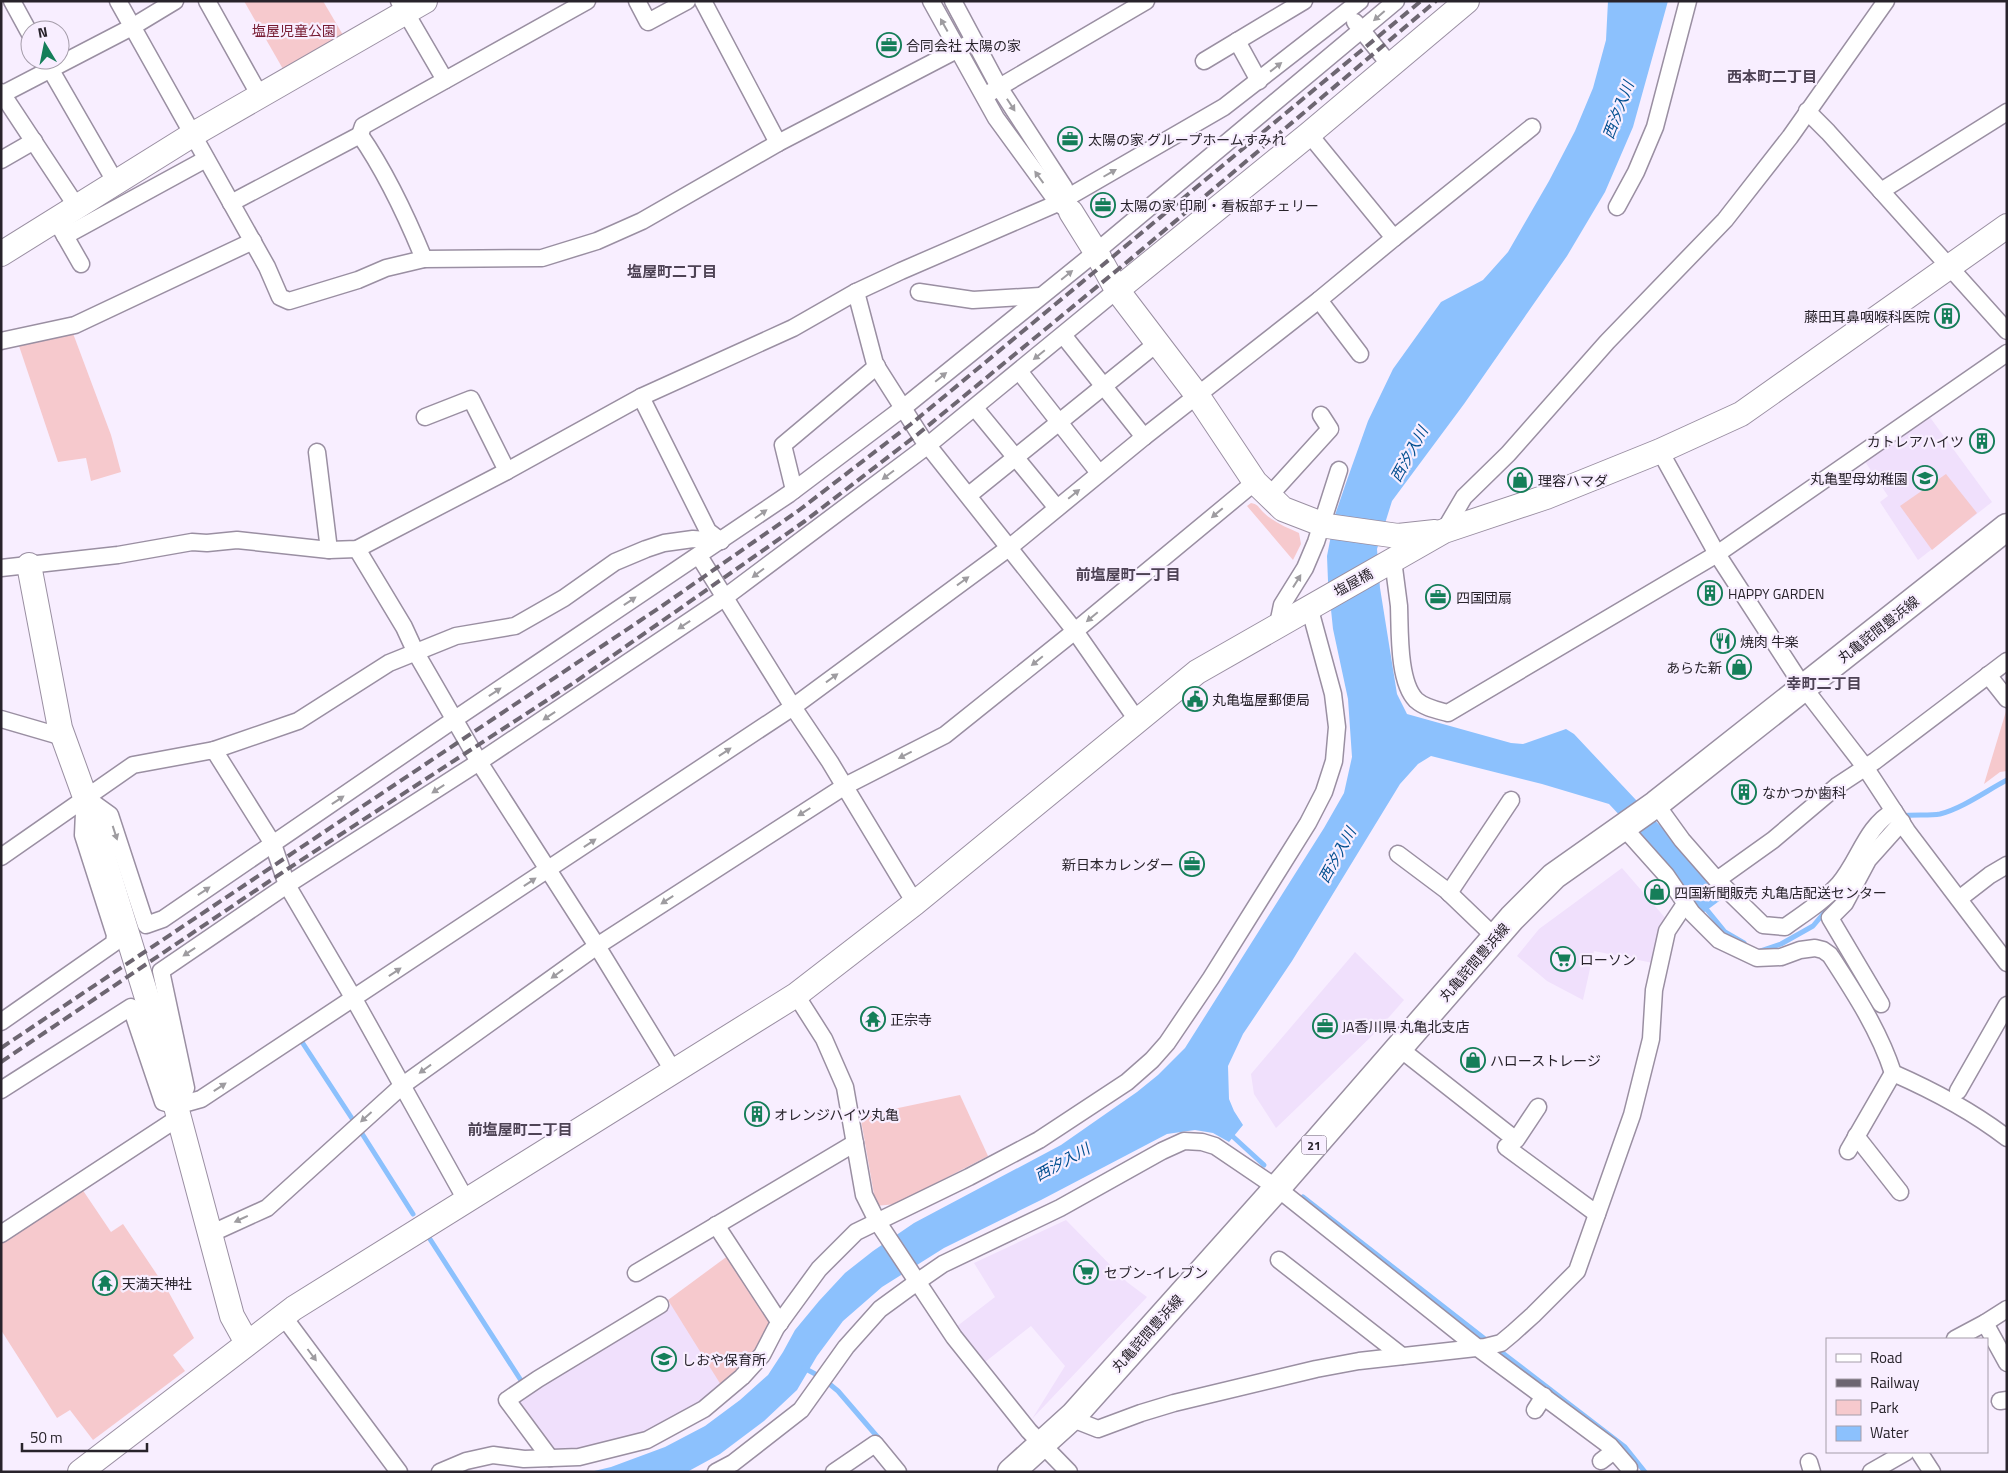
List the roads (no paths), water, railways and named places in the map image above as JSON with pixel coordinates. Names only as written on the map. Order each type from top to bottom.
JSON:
[{"type":"main road","name":"丸亀詫間豊浜線","points":[[1011,1472],[1044,1444],[1070,1418],[1277,1188],[1495,937],[1554,876],[1656,804],[2007,527]]},
{"type":"street","points":[[12,1],[22,20]]},
{"type":"street","points":[[118,1],[253,241],[280,297],[289,301],[358,280],[386,268],[424,259],[542,258],[597,240],[642,221],[778,143],[974,41]]},
{"type":"street","points":[[70,54],[132,27],[175,1]]},
{"type":"street","points":[[207,1],[260,96]]},
{"type":"street","points":[[231,203],[360,135],[363,126],[587,1]]},
{"type":"street","points":[[637,1],[648,22],[687,1]]},
{"type":"street","points":[[703,1],[778,143]]},
{"type":"street","points":[[930,1],[996,118],[1065,204],[1096,252],[1117,290],[1156,344],[1197,395],[1262,489],[1283,509],[1324,525],[1398,536],[1444,531],[1546,497],[1660,451],[1741,414],[2007,226]]},
{"type":"street","points":[[953,1],[999,87],[1064,187],[1065,204]]},
{"type":"street","points":[[984,96],[1146,1]]},
{"type":"street","points":[[1204,61],[1304,1]]},
{"type":"street","points":[[85,797],[110,815],[146,924],[163,919],[455,719],[721,542],[794,490],[903,408],[1096,252],[1396,1]]},
{"type":"street","points":[[177,1112],[186,1088],[161,971],[287,885],[480,762],[724,598],[975,408],[1309,134],[1467,1]]},
{"type":"street","points":[[1617,207],[1636,172],[1655,126],[1688,1]]},
{"type":"street","points":[[1444,531],[1464,497],[1508,454],[1607,342],[1725,220],[1785,144],[1886,1]]},
{"type":"street","points":[[60,228],[77,208],[116,183],[192,135],[410,5],[445,80]]},
{"type":"street","points":[[1,568],[118,555],[192,542],[207,543],[237,540],[329,550],[357,549],[507,471],[641,397],[793,328],[856,292],[960,244],[1065,204],[1224,107],[1350,5],[1362,31],[1390,65]]},
{"type":"street","points":[[1237,41],[1259,80]]},
{"type":"street","points":[[38,70],[2,93],[68,197],[77,208]]},
{"type":"street","points":[[50,70],[116,183]]},
{"type":"street","points":[[1807,111],[2007,331]]},
{"type":"street","points":[[1881,191],[2007,112]]},
{"type":"street","points":[[1,1234],[177,1112],[201,1099],[354,999],[793,707],[1010,547],[1099,473],[1319,300],[1532,127]]},
{"type":"street","points":[[1309,134],[1394,238]]},
{"type":"street","points":[[360,135],[400,203],[424,259]]},
{"type":"street","points":[[1,160],[34,141]]},
{"type":"street","points":[[159,156],[172,178]]},
{"type":"street","points":[[1,254],[147,191],[206,159]]},
{"type":"street","points":[[136,171],[147,191]]},
{"type":"street","points":[[60,228],[81,264]]},
{"type":"street","points":[[1,341],[75,325],[253,241]]},
{"type":"street","points":[[856,292],[877,366],[927,446],[969,495],[1075,631],[1136,720]]},
{"type":"street","points":[[919,292],[972,300],[1040,296]]},
{"type":"street","points":[[1319,300],[1360,354]]},
{"type":"street","points":[[1063,335],[1144,437]]},
{"type":"street","points":[[969,495],[1156,344]]},
{"type":"street","points":[[1390,561],[1399,607],[1398,636],[1409,688],[1416,699],[1424,706],[1448,713],[1717,554],[2007,353]]},
{"type":"street","points":[[794,490],[783,445],[877,366]]},
{"type":"street","points":[[1019,371],[1099,473]]},
{"type":"street","points":[[641,397],[708,531],[721,542]]},
{"type":"street","points":[[425,417],[472,399],[507,471]]},
{"type":"street","points":[[975,408],[1057,508]]},
{"type":"street","points":[[210,1234],[267,1208],[402,1085],[597,946],[845,786],[945,735],[1075,631],[1262,489],[1330,429],[1321,415]]},
{"type":"street","points":[[1660,451],[1717,554],[1804,688],[1865,767],[1898,816],[2007,963]]},
{"type":"street","points":[[317,452],[329,550]]},
{"type":"street","points":[[1278,624],[1282,605],[1305,568],[1324,525],[1339,470]]},
{"type":"street","name":"塩屋橋","points":[[80,1472],[283,1316],[796,995],[915,903],[1136,720],[1197,672],[1278,624],[1444,531]]},
{"type":"street","points":[[1,857],[133,765],[214,750],[298,721],[389,663],[456,636],[515,626],[564,598],[615,562],[646,549],[664,543],[693,538],[721,542]]},
{"type":"street","points":[[357,549],[404,626],[416,653],[480,762],[597,946],[674,1072]]},
{"type":"street","points":[[699,556],[793,707],[845,786],[915,903]]},
{"type":"street","points":[[29,565],[63,737],[85,797],[144,989],[232,1316],[247,1343]]},
{"type":"street","points":[[440,1472],[466,1462],[494,1455],[524,1459],[579,1457],[647,1440],[704,1409],[742,1377],[762,1356],[780,1324],[824,1264],[856,1232],[880,1225],[1039,1140],[1126,1082],[1152,1060],[1167,1043],[1211,978],[1308,823],[1324,792],[1334,761],[1337,727],[1333,694],[1314,604]]},
{"type":"street","points":[[1717,880],[1773,840],[1836,786],[1875,761],[2007,661]]},
{"type":"street","points":[[1988,675],[2007,699]]},
{"type":"street","points":[[1,720],[63,737]]},
{"type":"street","points":[[214,750],[273,844],[287,885],[354,999],[466,1200]]},
{"type":"street","points":[[1,1022],[114,943],[115,935],[84,836],[85,797]]},
{"type":"street","points":[[1449,893],[1511,800]]},
{"type":"street","points":[[1656,804],[1682,840],[1717,880],[1763,925],[1785,927],[1814,907],[1839,884],[1857,859],[1873,828],[1898,816]]},
{"type":"street","points":[[1881,1004],[1830,918],[1845,902],[1868,860],[1898,816]]},
{"type":"street","points":[[1624,828],[1666,875],[1692,914],[1719,940],[1757,958],[1781,957],[1800,950],[1815,948],[1823,950],[1830,955],[1860,1001],[1887,1053],[1893,1073],[1848,1151]]},
{"type":"street","points":[[1398,854],[1449,893],[1495,937]]},
{"type":"street","points":[[1959,899],[1990,875],[2007,866]]},
{"type":"street","points":[[1070,1418],[1098,1429],[1141,1413],[1257,1383],[1359,1361],[1501,1343],[1533,1316],[1577,1271],[1632,1115],[1651,1039],[1654,990],[1667,931],[1685,904]]},
{"type":"street","points":[[796,995],[824,1039],[845,1087],[864,1195],[880,1225],[954,1337],[1029,1431],[1044,1444],[1069,1472]]},
{"type":"street","points":[[1958,1091],[2007,1005]]},
{"type":"street","points":[[1,1090],[131,1007],[163,1102],[177,1112]]},
{"type":"street","points":[[1399,1048],[1516,1140],[1538,1107]]},
{"type":"street","points":[[1893,1073],[1938,1094],[1983,1120],[2007,1138]]},
{"type":"street","points":[[1856,1136],[1899,1192]]},
{"type":"street","points":[[716,1472],[736,1467],[801,1410],[846,1347],[880,1308],[943,1264],[1060,1208],[1184,1141],[1202,1142],[1215,1146],[1277,1188],[1614,1451],[1629,1468]]},
{"type":"street","points":[[636,1273],[855,1143]]},
{"type":"street","points":[[1506,1147],[1534,1177],[1597,1214]]},
{"type":"street","points":[[716,1225],[780,1324]]},
{"type":"street","points":[[1279,1260],[1402,1356]]},
{"type":"street","points":[[550,1458],[508,1400],[538,1379],[660,1306]]},
{"type":"street","points":[[1957,1338],[1985,1324],[2007,1309]]},
{"type":"street","points":[[283,1316],[399,1472]]},
{"type":"street","points":[[1985,1324],[2007,1361]]},
{"type":"street","points":[[1535,1410],[1544,1396]]},
{"type":"street","points":[[834,1472],[875,1444],[898,1472]]},
{"type":"street","points":[[1601,1461],[1614,1451]]},
{"type":"street","points":[[1871,1472],[1904,1453]]},
{"type":"street","points":[[1920,1453],[1932,1472]]},
{"type":"water","name":"西汐入川","points":[[1608,1],[1668,1],[1633,127],[1605,192],[1567,256],[1464,404],[1392,501],[1377,549],[1380,588],[1397,694],[1407,714],[1511,743],[1523,744],[1566,729],[1574,734],[1667,833],[1722,899],[1703,913],[1657,855],[1609,804],[1542,784],[1431,756],[1418,764],[1400,784],[1292,961],[1243,1034],[1228,1066],[1229,1099],[1243,1125],[1229,1142],[1213,1133],[1195,1130],[1167,1134],[944,1248],[882,1287],[843,1321],[817,1356],[797,1390],[764,1421],[720,1454],[687,1472],[590,1472],[611,1467],[665,1447],[705,1426],[740,1400],[768,1375],[795,1330],[845,1273],[914,1223],[1061,1145],[1137,1092],[1158,1075],[1185,1048],[1324,828],[1344,793],[1352,757],[1348,699],[1333,629],[1327,556],[1335,515],[1368,421],[1393,369],[1441,302],[1483,280],[1508,252],[1549,181],[1575,131],[1593,88],[1606,40]]},
{"type":"waterway","points":[[1901,816],[1936,815],[1949,811],[1966,804],[2007,780]]},
{"type":"waterway","points":[[1757,952],[1781,944],[1813,926],[1840,894]]},
{"type":"waterway","points":[[1703,905],[1725,932],[1744,943]]},
{"type":"waterway","points":[[302,1042],[353,1120]]},
{"type":"waterway","points":[[361,1132],[413,1214]]},
{"type":"waterway","points":[[1229,1133],[1264,1165]]},
{"type":"waterway","points":[[1303,1197],[1490,1343]]},
{"type":"waterway","points":[[428,1236],[522,1382]]},
{"type":"waterway","points":[[1496,1348],[1625,1447],[1645,1472]]},
{"type":"waterway","points":[[804,1368],[819,1376]]},
{"type":"waterway","points":[[827,1382],[838,1391],[881,1441]]},
{"type":"railway","points":[[1,1048],[662,606],[798,511],[911,424],[1421,1]]},
{"type":"railway","points":[[1,1062],[286,870],[575,682],[805,521],[918,434],[1127,262],[1436,1]]},
{"type":"place","name":"合同会社 太陽の家","points":[[889,45]]},
{"type":"place","name":"太陽の家 グループホームすみれ","points":[[1070,139]]},
{"type":"place","name":"太陽の家 印刷・看板部チェリー","points":[[1103,205]]},
{"type":"place","name":"藤田耳鼻咽喉科医院","points":[[1947,316]]},
{"type":"place","name":"カトレアハイツ","points":[[1982,441]]},
{"type":"place","name":"丸亀聖母幼稚園","points":[[1925,478]]},
{"type":"place","name":"理容ハマダ","points":[[1520,480]]},
{"type":"place","name":"HAPPY GARDEN","points":[[1710,593]]},
{"type":"place","name":"四国団扇","points":[[1438,597]]},
{"type":"place","name":"焼肉 牛楽","points":[[1723,641]]},
{"type":"place","name":"あらた新","points":[[1739,667]]},
{"type":"place","name":"丸亀塩屋郵便局","points":[[1195,699]]},
{"type":"place","name":"なかつか歯科","points":[[1744,792]]},
{"type":"place","name":"新日本カレンダー","points":[[1192,864]]},
{"type":"place","name":"四国新聞販売 丸亀店配送センター","points":[[1657,892]]},
{"type":"place","name":"ローソン","points":[[1563,959]]},
{"type":"place","name":"正宗寺","points":[[873,1019]]},
{"type":"place","name":"JA香川県 丸亀北支店","points":[[1325,1026]]},
{"type":"place","name":"ハローストレージ","points":[[1473,1060]]},
{"type":"place","name":"オレンジハイツ丸亀","points":[[757,1114]]},
{"type":"place","name":"セブン-イレブン","points":[[1086,1272]]},
{"type":"place","name":"天満天神社","points":[[105,1283]]},
{"type":"place","name":"しおや保育所","points":[[664,1359]]},
{"type":"district","name":"西本町二丁目","points":[[1772,76]]},
{"type":"district","name":"塩屋町二丁目","points":[[672,271]]},
{"type":"district","name":"前塩屋町一丁目","points":[[1128,574]]},
{"type":"district","name":"幸町二丁目","points":[[1824,683]]},
{"type":"district","name":"前塩屋町二丁目","points":[[520,1129]]},
{"type":"park label","name":"塩屋児童公園","points":[[294,30]]}]
